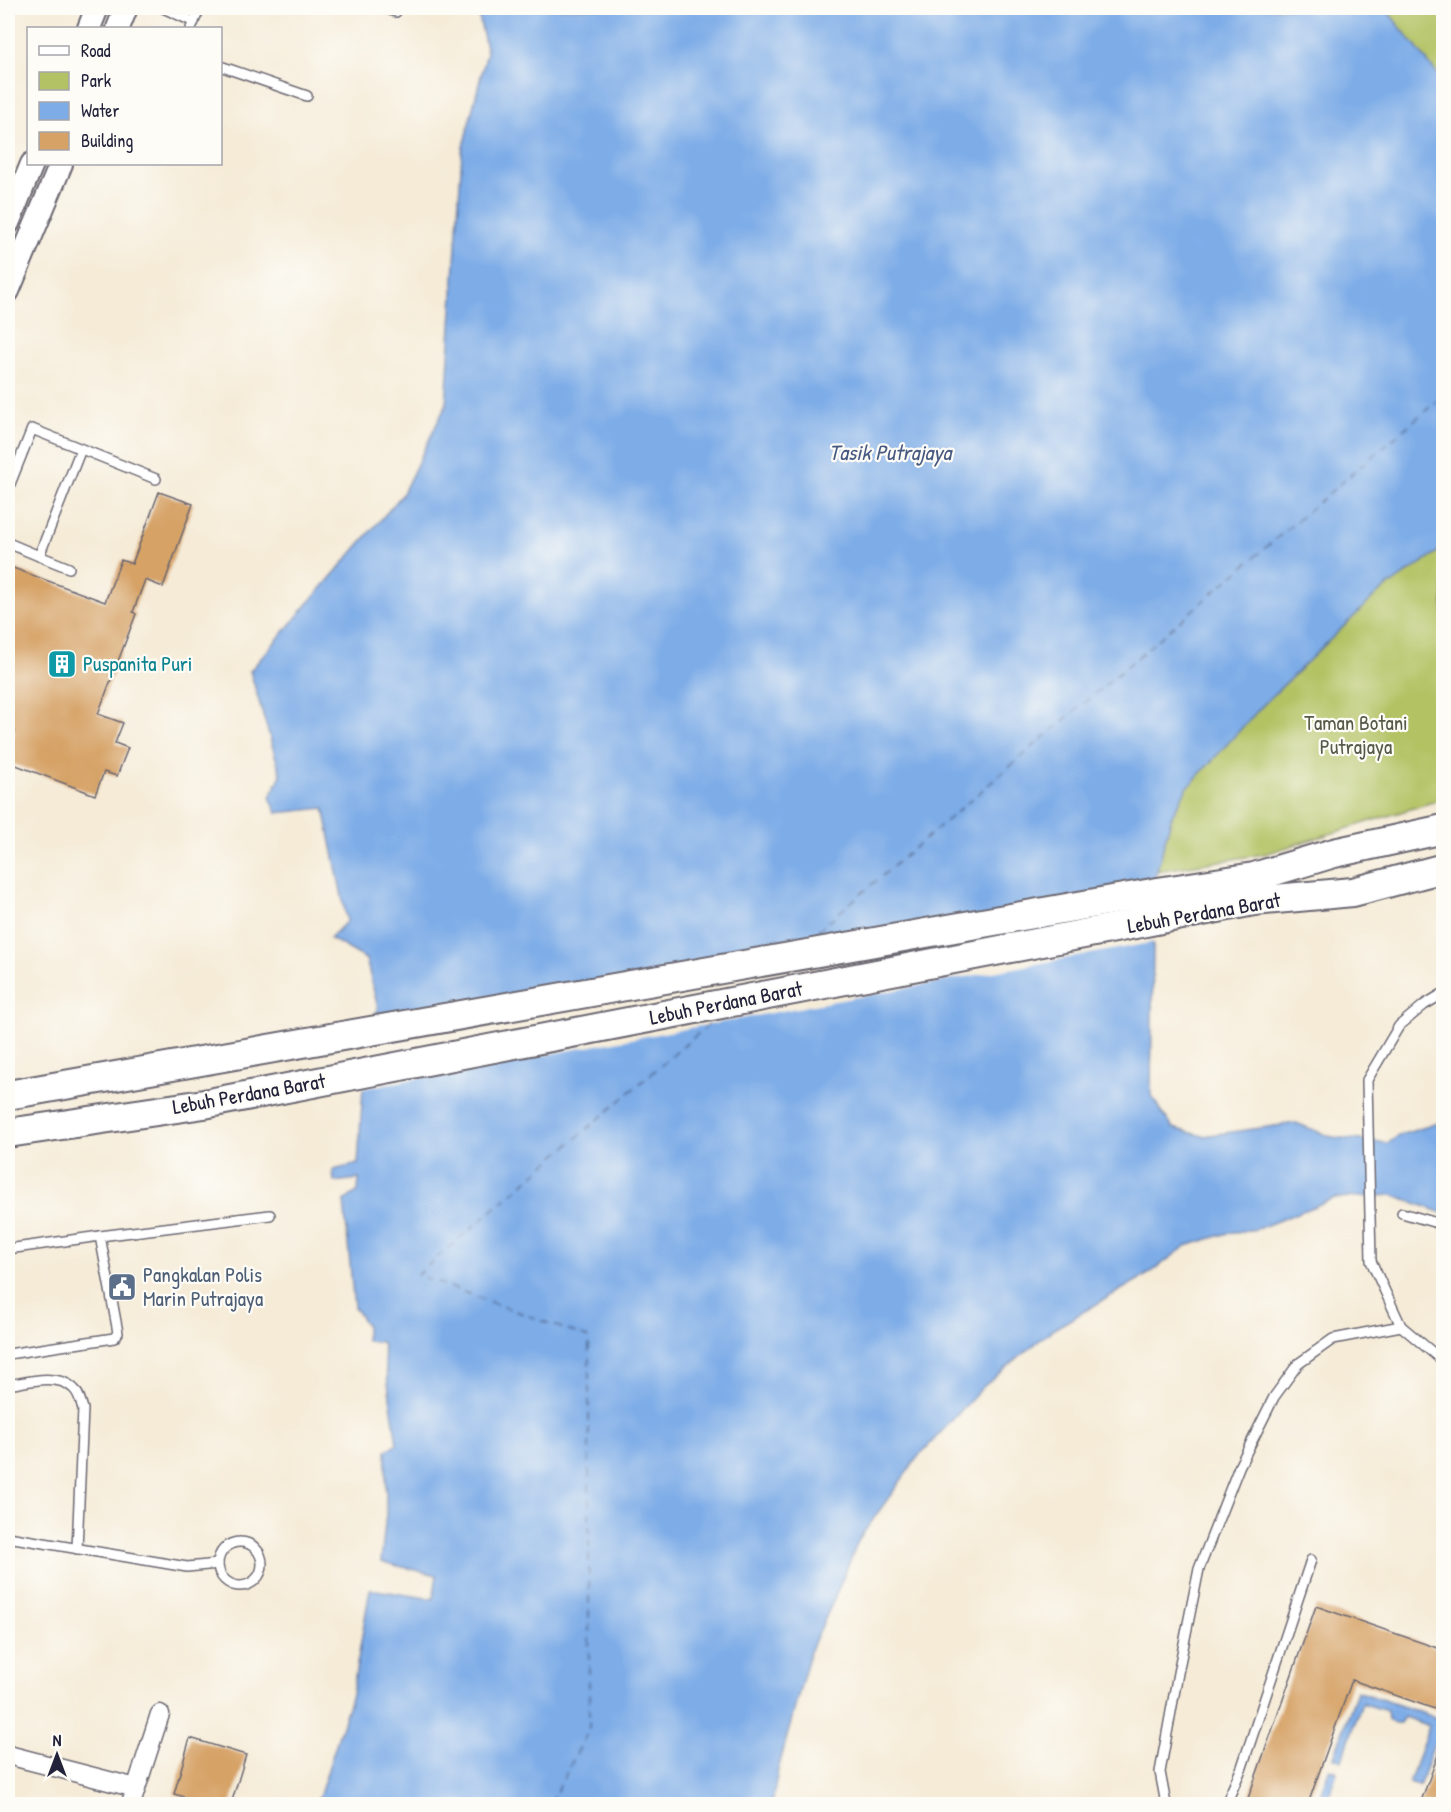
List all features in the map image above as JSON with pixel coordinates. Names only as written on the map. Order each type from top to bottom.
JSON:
[{"type":"main road","points":[[1334,853],[1405,826],[1443,815]]},
{"type":"main road","name":"Lebuh Perdana Barat","points":[[8,1133],[204,1104],[1254,889],[1334,853],[1443,829]]},
{"type":"main road","name":"Lebuh Perdana Barat","points":[[8,1095],[1134,896],[1254,889],[1353,892],[1443,868]]},
{"type":"main road","points":[[1353,892],[1416,891],[1443,885]]},
{"type":"street","points":[[89,27],[97,8]]},
{"type":"street","points":[[117,27],[126,8]]},
{"type":"street","points":[[8,223],[32,165]]},
{"type":"street","points":[[8,291],[61,165]]},
{"type":"street","points":[[8,1755],[133,1796],[160,1714]]},
{"type":"lane","points":[[163,8],[192,25],[200,8]]},
{"type":"lane","points":[[385,8],[396,12]]},
{"type":"lane","points":[[222,67],[307,96]]},
{"type":"lane","points":[[8,489],[32,429],[156,479]]},
{"type":"lane","points":[[39,556],[81,449]]},
{"type":"lane","points":[[8,543],[69,568]]},
{"type":"lane","points":[[1443,993],[1424,1005],[1399,1026],[1367,1080],[1371,1261],[1401,1326],[1443,1362]]},
{"type":"lane","points":[[1402,1213],[1443,1225]]},
{"type":"lane","points":[[8,1249],[270,1215]]},
{"type":"lane","points":[[8,1354],[114,1338],[118,1333],[100,1236]]},
{"type":"lane","points":[[1166,1804],[1160,1773],[1199,1569],[1239,1467],[1274,1397],[1298,1364],[1333,1339],[1401,1326]]},
{"type":"lane","points":[[8,1385],[45,1380],[60,1381],[74,1388],[80,1398],[83,1409],[77,1549]]},
{"type":"lane","points":[[8,1537],[187,1567],[218,1564]]},
{"type":"lane","points":[[238,1542],[246,1542],[254,1546],[262,1560],[259,1576],[246,1585],[238,1586],[224,1579],[218,1564],[224,1549],[238,1542]]},
{"type":"lane","points":[[1226,1804],[1242,1767],[1311,1560]]},
{"type":"green space","points":[[1385,8],[1443,8],[1443,79],[1439,77]]},
{"type":"green space","name":"Taman Botani Putrajaya","points":[[1443,548],[1443,799],[1265,854],[1157,871],[1172,815],[1187,788],[1212,759],[1261,707],[1377,594]]},
{"type":"water","name":"Tasik Putrajaya","points":[[477,8],[1385,8],[1443,79],[1443,548],[1377,594],[1261,707],[1187,788],[1172,815],[1148,903],[1153,946],[1151,1096],[1173,1128],[1203,1136],[1296,1123],[1332,1137],[1388,1143],[1400,1135],[1438,1123],[1443,1124],[1443,1213],[1393,1195],[1335,1198],[1257,1229],[1228,1233],[1186,1246],[1150,1273],[1052,1330],[984,1386],[917,1458],[859,1539],[810,1652],[778,1770],[772,1804],[317,1804],[352,1694],[370,1589],[433,1599],[437,1575],[381,1562],[386,1514],[386,1451],[397,1444],[382,1342],[366,1341],[366,1325],[354,1307],[344,1201],[358,1191],[359,1179],[334,1182],[333,1170],[358,1164],[363,1087],[358,1052],[378,1008],[366,959],[330,938],[347,921],[324,808],[277,813],[270,797],[281,775],[250,671],[402,495],[446,405],[462,151],[487,52]]},
{"type":"water","points":[[1357,1691],[1443,1720],[1419,1786],[1409,1783],[1429,1726],[1404,1717],[1400,1723],[1393,1723],[1388,1720],[1387,1711],[1362,1703],[1342,1760],[1334,1757]]},
{"type":"water","points":[[1329,1769],[1337,1772],[1326,1804],[1317,1804]]},
{"type":"pier","points":[[1151,903],[1155,942],[360,1089],[355,1052],[369,1022]]},
{"type":"building","name":"Puspanita Puri","points":[[159,492],[193,504],[163,587],[145,580],[133,612],[136,614],[98,714],[123,723],[115,743],[128,748],[117,776],[104,772],[95,795],[8,762],[8,750],[15,731],[8,729],[8,566],[105,602],[121,560],[132,564]]},
{"type":"building","points":[[1316,1606],[1443,1650],[1443,1712],[1352,1680],[1308,1804],[1246,1804]]},
{"type":"building","points":[[190,1738],[246,1755],[231,1804],[210,1804],[174,1794]]},
{"type":"building","points":[[1442,1744],[1443,1804],[1420,1804]]},
{"type":"ferry route","points":[[807,940],[1444,395]]},
{"type":"ferry route","points":[[757,983],[767,975]]},
{"type":"ferry route","points":[[550,1804],[589,1730],[589,1338],[417,1275],[715,1019]]},
{"type":"place","name":"Puspanita Puri","points":[[62,664]]},
{"type":"place","name":"Pangkalan Polis Marin Putrajaya","points":[[122,1287]]}]
